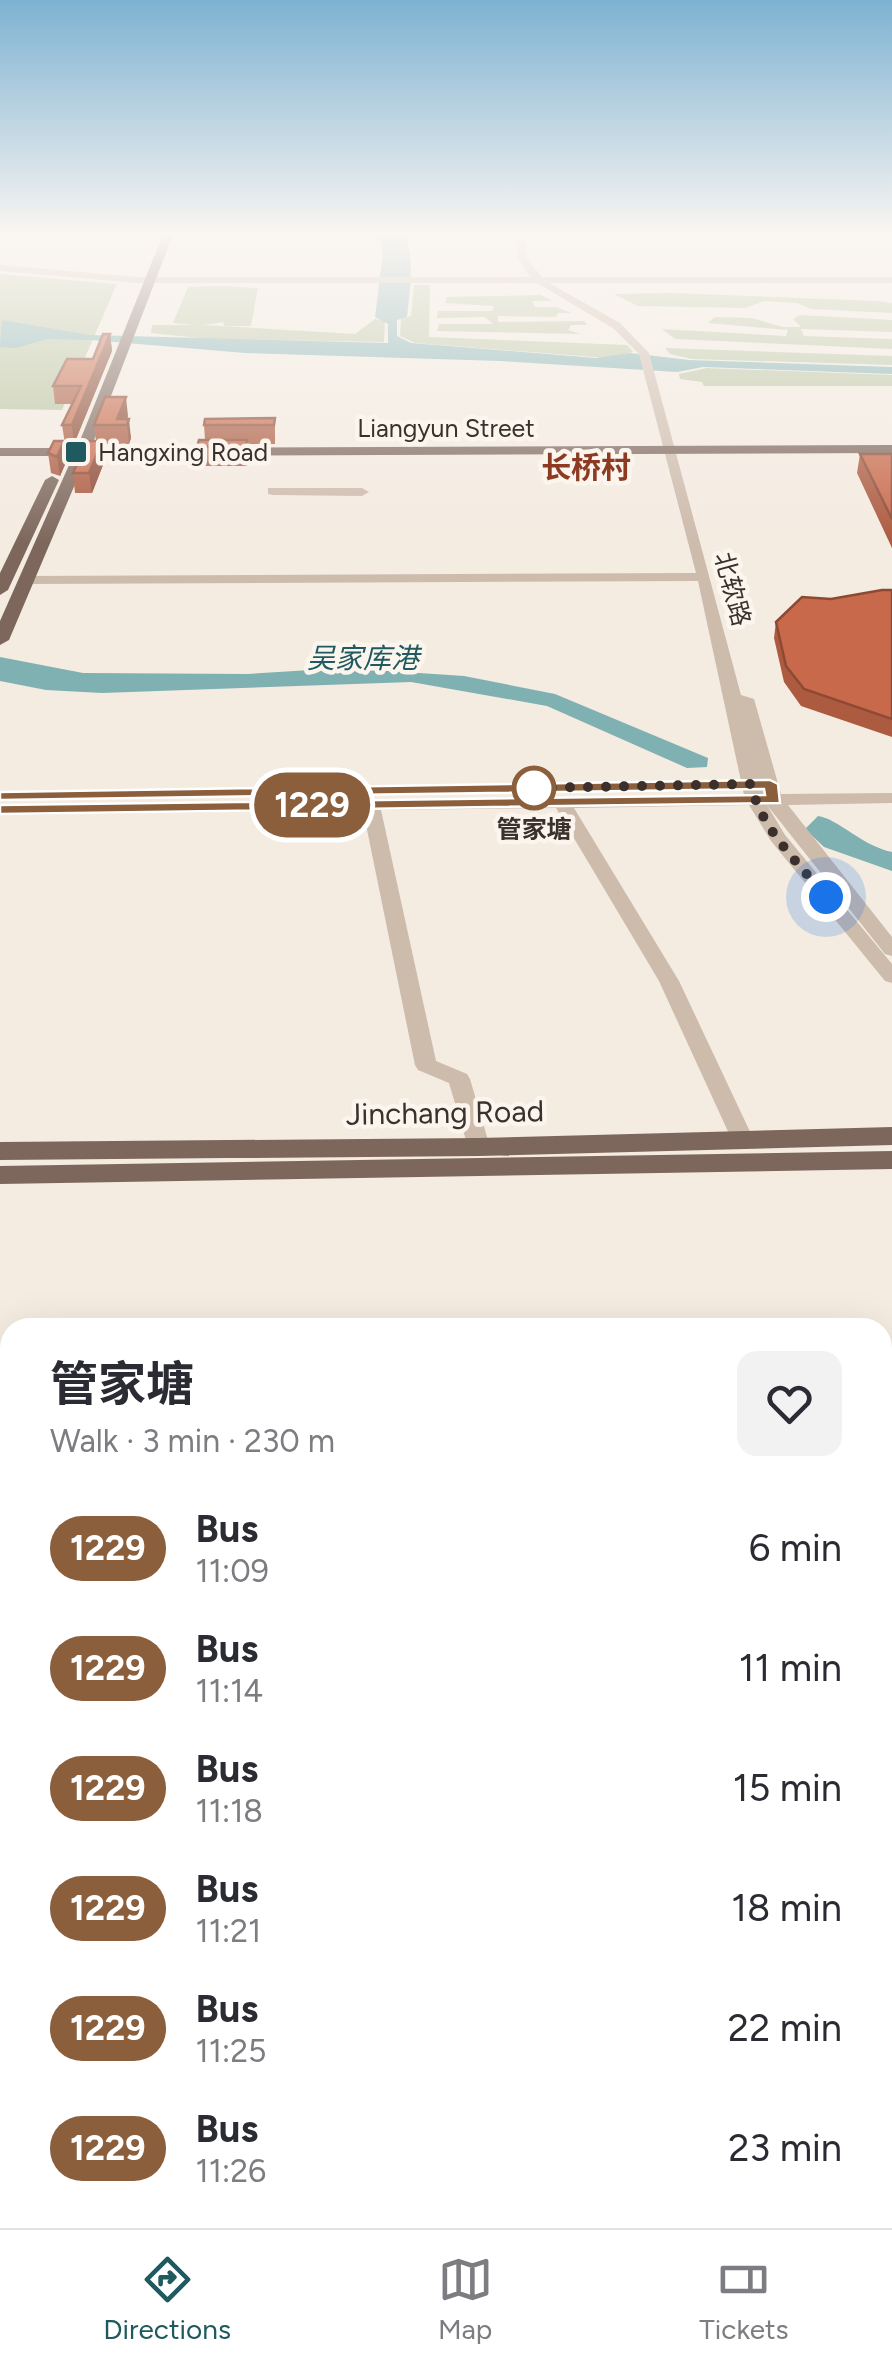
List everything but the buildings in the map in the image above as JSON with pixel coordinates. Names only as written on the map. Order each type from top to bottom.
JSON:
[{"type":"main road","points":[[0,640],[122,336]]},
{"type":"main road","name":"Liangyun Street","points":[[0,460],[72,456],[892,451]]},
{"type":"main road","name":"Liangyun Street","points":[[0,452],[72,456]]},
{"type":"main road","points":[[0,590],[72,456]]},
{"type":"main road","name":"Jinchang Road","points":[[0,1151],[479,1146],[892,1136]]},
{"type":"main road","name":"Jinchang Road","points":[[0,1175],[892,1160]]},
{"type":"street","name":"北软路","points":[[631,336],[650,353],[656,372],[762,791],[892,950]]},
{"type":"street","name":"北软路","points":[[679,452],[704,576],[777,838],[892,978]]},
{"type":"street","points":[[273,492],[362,492]]},
{"type":"street","points":[[26,580],[704,576]]},
{"type":"street","points":[[0,810],[560,800],[892,782]]},
{"type":"street","points":[[0,796],[762,791],[892,798]]},
{"type":"street","points":[[560,800],[670,982],[742,1138]]},
{"type":"street","points":[[371,804],[426,1065],[459,1079],[479,1146]]},
{"type":"green space","points":[[0,336],[94,336],[62,410],[0,409]]},
{"type":"green space","points":[[180,336],[384,336],[384,342]]},
{"type":"green space","points":[[400,336],[627,345],[633,352],[607,358],[415,343]]},
{"type":"green space","points":[[671,336],[786,336],[892,339],[892,349]]},
{"type":"green space","points":[[665,348],[892,356],[892,365],[692,359],[670,354]]},
{"type":"green space","points":[[707,368],[892,375],[892,386],[704,386],[702,382],[680,379],[679,374]]},
{"type":"water","points":[[1,336],[388,343],[388,336],[397,336],[411,343],[596,358],[630,353],[689,360],[892,367],[892,374],[703,367],[677,372],[500,361],[245,353],[91,340],[47,339],[16,348],[0,347]]},
{"type":"water","points":[[0,657],[83,673],[248,674],[343,668],[464,676],[555,694],[708,758],[707,767],[687,768],[547,706],[411,682],[102,693],[46,690],[0,681]]},
{"type":"water","points":[[818,816],[892,852],[892,871],[824,847],[805,829]]},
{"type":"bus line","name":"1229","points":[[0,796],[770,784],[774,799],[0,810]]},
{"type":"place","name":"Hangxing Road","points":[[76,452]]},
{"type":"place","name":"管家塘","points":[[534,788]]},
{"type":"district","name":"长桥村","points":[[586,468]]},
{"type":"route","points":[[534,788],[751,784],[754,798],[777,838],[826,897]]},
{"type":"water label","name":"吴家库港","points":[[363,658]]}]
